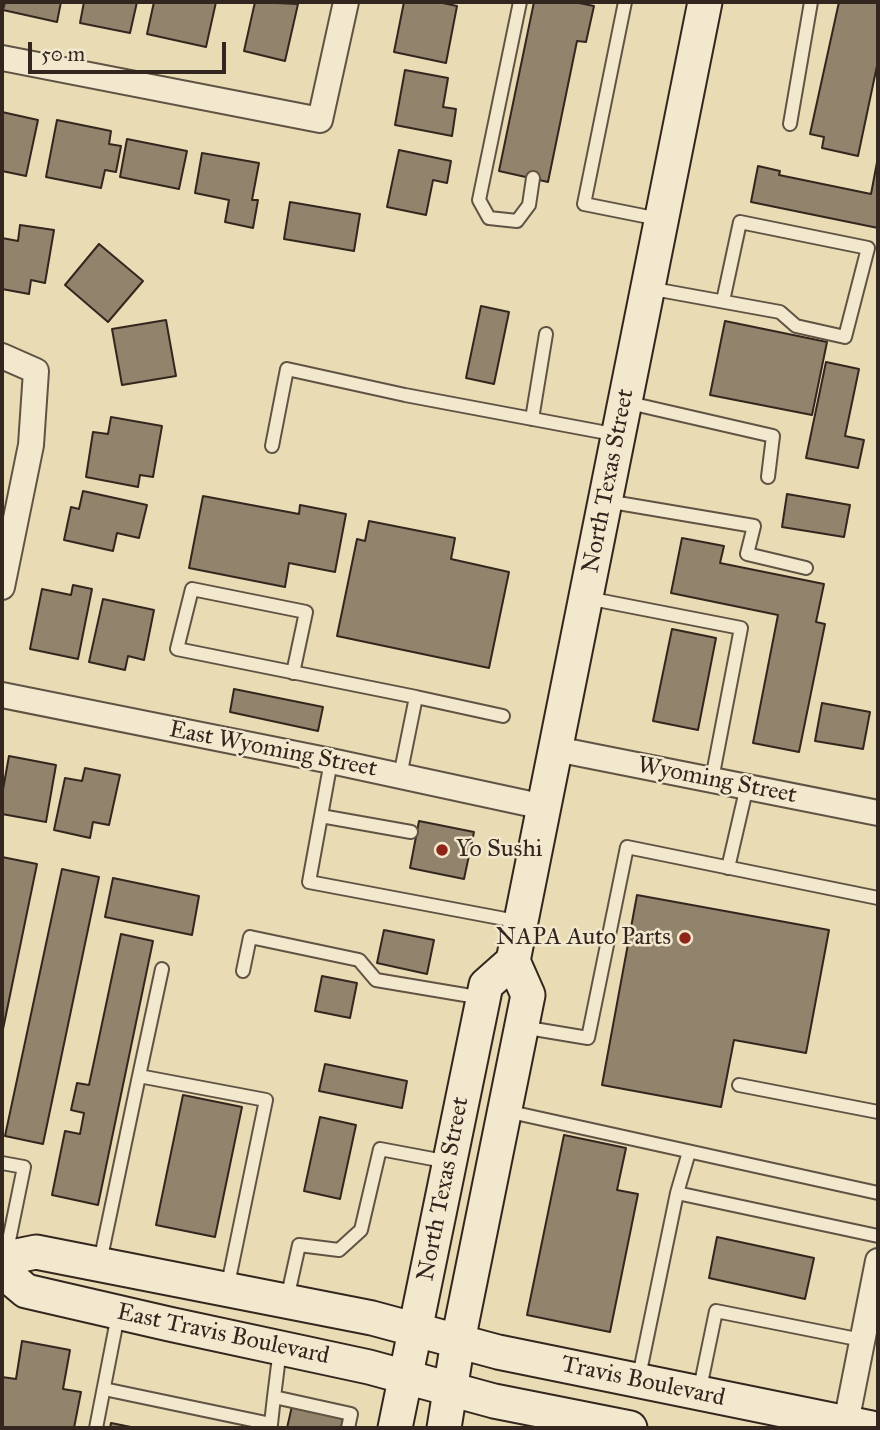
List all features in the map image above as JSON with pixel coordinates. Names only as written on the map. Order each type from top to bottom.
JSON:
[{"type":"main road","name":"North Texas Street","points":[[444,1428],[458,1341],[528,995],[513,961],[705,2]]},
{"type":"main road","name":"North Texas Street","points":[[395,1428],[486,985],[513,961]]},
{"type":"main road","name":"East Travis Boulevard","points":[[416,1331],[372,1318],[36,1252],[3,1263],[26,1291],[450,1388]]},
{"type":"main road","name":"Travis Boulevard","points":[[416,1331],[498,1352],[854,1427]]},
{"type":"main road","name":"Travis Boulevard","points":[[450,1388],[494,1401],[630,1428]]},
{"type":"street","points":[[2,58],[320,120],[346,2]]},
{"type":"street","points":[[2,356],[36,371],[31,445],[2,587]]},
{"type":"street","name":"East Wyoming Street","points":[[2,695],[544,807]]},
{"type":"street","name":"Wyoming Street","points":[[556,749],[878,813]]},
{"type":"street","points":[[854,1427],[862,1340],[878,1262]]},
{"type":"lane","points":[[520,2],[479,200],[489,218],[517,221],[529,205],[534,178]]},
{"type":"lane","points":[[625,2],[584,204],[662,220]]},
{"type":"lane","points":[[790,124],[811,2]]},
{"type":"lane","points":[[648,288],[780,312],[796,326],[845,337],[868,248],[740,222],[723,301]]},
{"type":"lane","points":[[532,419],[546,334]]},
{"type":"lane","points":[[272,446],[287,369],[405,395],[619,435]]},
{"type":"lane","points":[[625,402],[773,436],[768,477]]},
{"type":"lane","points":[[606,501],[754,526],[747,554],[806,568]]},
{"type":"lane","points":[[293,673],[306,612],[192,589],[177,649],[293,673],[416,697],[503,716]]},
{"type":"lane","points":[[586,597],[741,628],[712,779]]},
{"type":"lane","points":[[400,776],[416,697]]},
{"type":"lane","points":[[331,761],[309,882],[521,922]]},
{"type":"lane","points":[[728,868],[747,786]]},
{"type":"lane","points":[[321,816],[411,832]]},
{"type":"lane","points":[[522,1027],[588,1038],[627,847],[878,898]]},
{"type":"lane","points":[[243,971],[250,937],[359,960],[376,980],[484,998]]},
{"type":"lane","points":[[99,1264],[162,969]]},
{"type":"lane","points":[[139,1076],[267,1100],[227,1290]]},
{"type":"lane","points":[[739,1085],[878,1112]]},
{"type":"lane","points":[[505,1111],[878,1193]]},
{"type":"lane","points":[[286,1302],[299,1245],[339,1250],[361,1230],[380,1149],[449,1162]]},
{"type":"lane","points":[[638,1381],[677,1193],[690,1152]]},
{"type":"lane","points":[[2,1163],[24,1167],[3,1263]]},
{"type":"lane","points":[[677,1193],[878,1236]]},
{"type":"lane","points":[[699,1393],[716,1311],[862,1340]]},
{"type":"lane","points":[[96,1428],[118,1313]]},
{"type":"lane","points":[[104,1389],[270,1426],[281,1348]]},
{"type":"lane","points":[[274,1397],[351,1414],[348,1428]]},
{"type":"building","points":[[5,2],[61,2],[57,22],[3,10]]},
{"type":"building","points":[[84,2],[137,2],[130,33],[80,23]]},
{"type":"building","points":[[154,2],[216,2],[206,47],[147,34]]},
{"type":"building","points":[[255,2],[298,4],[285,61],[244,51]]},
{"type":"building","points":[[404,2],[438,2],[457,6],[446,63],[394,52]]},
{"type":"building","points":[[534,2],[574,2],[594,6],[586,42],[577,41],[548,182],[499,171]]},
{"type":"building","points":[[839,2],[878,2],[878,61],[858,156],[822,148],[824,137],[810,134]]},
{"type":"building","points":[[405,70],[448,78],[443,107],[456,109],[452,136],[395,125]]},
{"type":"building","points":[[2,112],[38,120],[26,176],[2,171]]},
{"type":"building","points":[[57,120],[111,131],[109,144],[121,146],[116,172],[105,170],[101,188],[46,177]]},
{"type":"building","points":[[127,139],[187,151],[179,189],[120,177]]},
{"type":"building","points":[[399,150],[451,161],[447,183],[433,180],[426,215],[387,207]]},
{"type":"building","points":[[202,153],[259,163],[252,200],[258,200],[253,228],[225,222],[229,200],[195,193]]},
{"type":"building","points":[[878,157],[878,228],[751,202],[758,166],[780,171],[779,175],[871,194]]},
{"type":"building","points":[[290,202],[360,214],[354,251],[284,239]]},
{"type":"building","points":[[20,225],[54,230],[45,283],[31,280],[29,294],[2,289],[2,238],[18,241]]},
{"type":"building","points":[[99,244],[143,281],[108,322],[65,285]]},
{"type":"building","points":[[481,306],[509,312],[494,384],[466,378]]},
{"type":"building","points":[[166,320],[176,376],[122,385],[112,329]]},
{"type":"building","points":[[725,321],[827,342],[812,415],[710,395]]},
{"type":"building","points":[[826,362],[859,369],[845,436],[864,440],[858,468],[806,458]]},
{"type":"building","points":[[111,417],[162,426],[153,477],[140,475],[138,487],[86,477],[93,432],[108,434]]},
{"type":"building","points":[[83,491],[147,505],[139,538],[117,533],[113,551],[64,540],[71,507],[79,509]]},
{"type":"building","points":[[787,494],[850,505],[844,537],[782,527]]},
{"type":"building","points":[[203,496],[299,514],[300,505],[346,514],[335,572],[289,563],[285,587],[189,568]]},
{"type":"building","points":[[369,521],[455,538],[451,559],[509,572],[489,668],[337,636],[357,539],[365,541]]},
{"type":"building","points":[[682,538],[724,546],[720,563],[824,584],[816,622],[825,624],[799,752],[753,743],[778,615],[671,593]]},
{"type":"building","points":[[73,585],[92,589],[78,659],[30,649],[42,589],[71,595]]},
{"type":"building","points":[[103,599],[154,610],[144,660],[128,656],[125,670],[89,662]]},
{"type":"building","points":[[672,629],[716,638],[698,730],[653,721]]},
{"type":"building","points":[[234,689],[323,707],[318,731],[230,712]]},
{"type":"building","points":[[822,703],[870,712],[863,749],[815,741]]},
{"type":"building","points":[[9,756],[56,765],[46,822],[2,814],[2,795]]},
{"type":"building","points":[[85,768],[120,775],[109,825],[93,822],[90,838],[54,830],[65,778],[82,781]]},
{"type":"building","name":"Yo Sushi","points":[[419,821],[474,832],[464,879],[410,868]]},
{"type":"building","points":[[2,857],[37,864],[2,1034]]},
{"type":"building","points":[[62,869],[99,877],[43,1144],[5,1136]]},
{"type":"building","points":[[113,878],[199,896],[192,935],[105,917]]},
{"type":"building","points":[[637,895],[829,930],[806,1053],[734,1040],[721,1107],[602,1085]]},
{"type":"building","points":[[384,930],[434,940],[427,974],[377,963]]},
{"type":"building","points":[[121,934],[153,941],[98,1205],[52,1195],[65,1131],[80,1134],[84,1113],[71,1110],[77,1083],[89,1085]]},
{"type":"building","points":[[322,976],[357,983],[350,1018],[315,1011]]},
{"type":"building","points":[[325,1064],[407,1081],[402,1108],[319,1091]]},
{"type":"building","points":[[183,1095],[242,1107],[215,1237],[156,1225]]},
{"type":"building","points":[[320,1117],[356,1125],[340,1199],[304,1191]]},
{"type":"building","points":[[564,1135],[626,1148],[617,1190],[638,1194],[610,1332],[527,1315]]},
{"type":"building","points":[[717,1237],[814,1258],[805,1299],[709,1278]]},
{"type":"building","points":[[22,1341],[70,1350],[63,1389],[81,1392],[74,1428],[2,1428],[2,1377],[16,1379]]},
{"type":"building","points":[[292,1406],[343,1418],[341,1428],[287,1428]]},
{"type":"building","points":[[111,1423],[136,1428],[110,1428]]},
{"type":"place","name":"Yo Sushi","points":[[442,850]]},
{"type":"place","name":"NAPA Auto Parts","points":[[685,938]]}]
